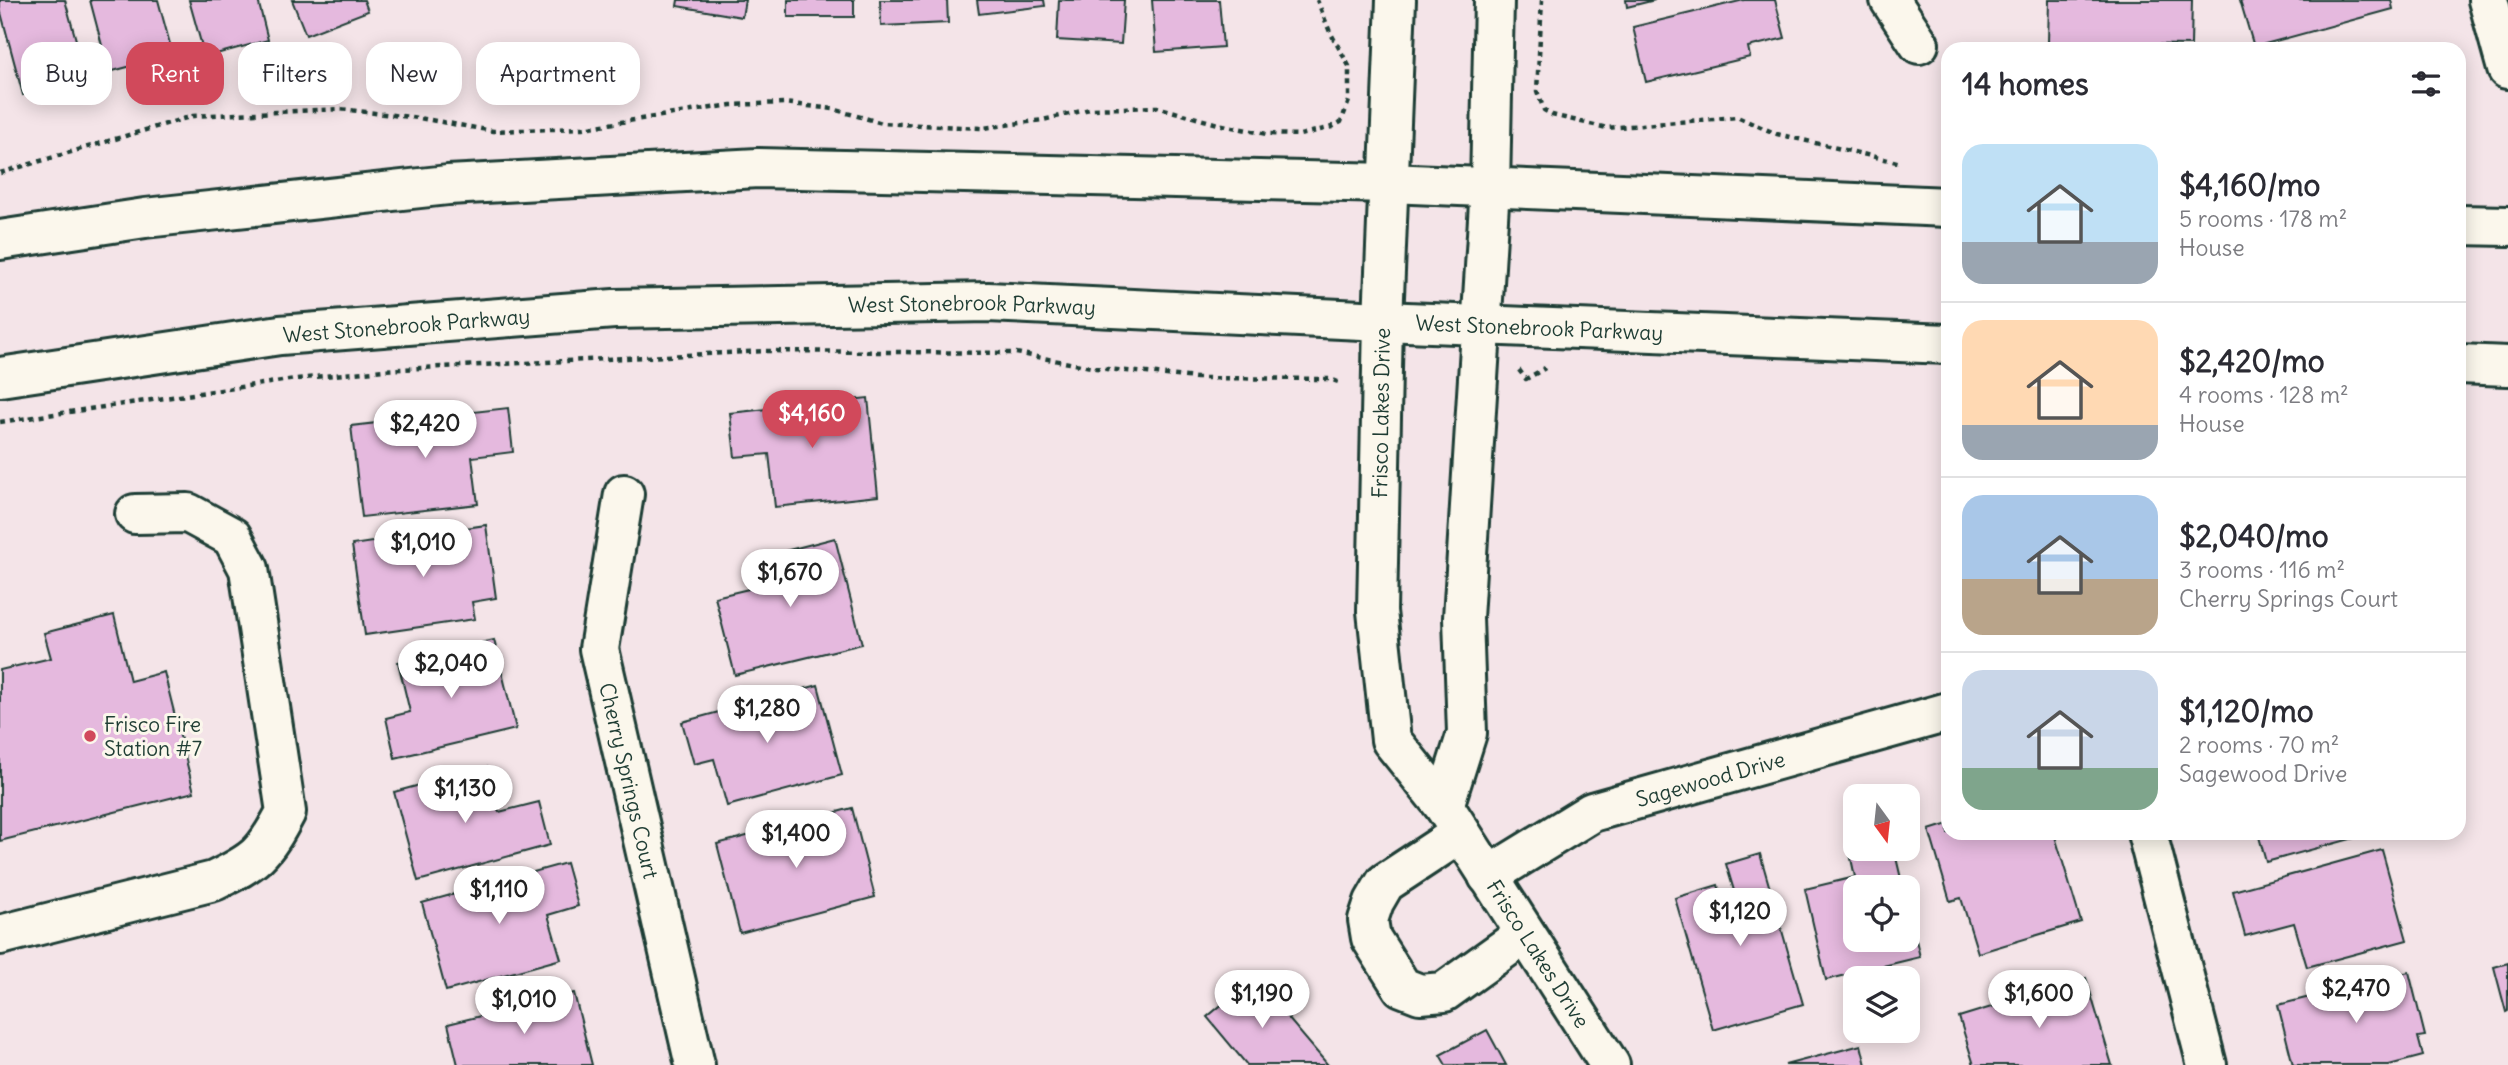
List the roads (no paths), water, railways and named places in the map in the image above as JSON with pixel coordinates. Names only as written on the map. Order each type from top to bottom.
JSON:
[{"type":"street","name":"Frisco Lakes Drive","points":[[1396,0],[1383,321],[1377,611],[1391,740],[1453,819],[1610,1065]]},
{"type":"street","points":[[1494,0],[1490,187],[1463,618],[1467,733],[1453,819],[1385,883],[1368,920],[1371,938],[1402,987],[1420,994],[1444,992],[1525,934]]},
{"type":"street","points":[[1890,0],[1919,44]]},
{"type":"street","points":[[2488,0],[2507,69]]},
{"type":"street","points":[[0,240],[145,218],[448,185],[758,168],[1389,183],[1941,207]]},
{"type":"street","points":[[2466,225],[2508,226]]},
{"type":"street","name":"West Stonebrook Parkway","points":[[0,377],[280,335],[614,309],[988,302],[1941,344]]},
{"type":"street","points":[[2466,364],[2508,366]]},
{"type":"street","name":"Cherry Springs Court","points":[[624,494],[599,649],[695,1065]]},
{"type":"street","points":[[0,935],[214,881],[244,867],[268,846],[286,813],[249,569],[232,537],[188,513],[135,514]]},
{"type":"street","name":"Sagewood Drive","points":[[1488,877],[1592,812],[1941,714]]},
{"type":"street","points":[[2149,840],[2207,1065]]},
{"type":"place","name":"Frisco Fire Station #7","points":[[90,736]]}]
